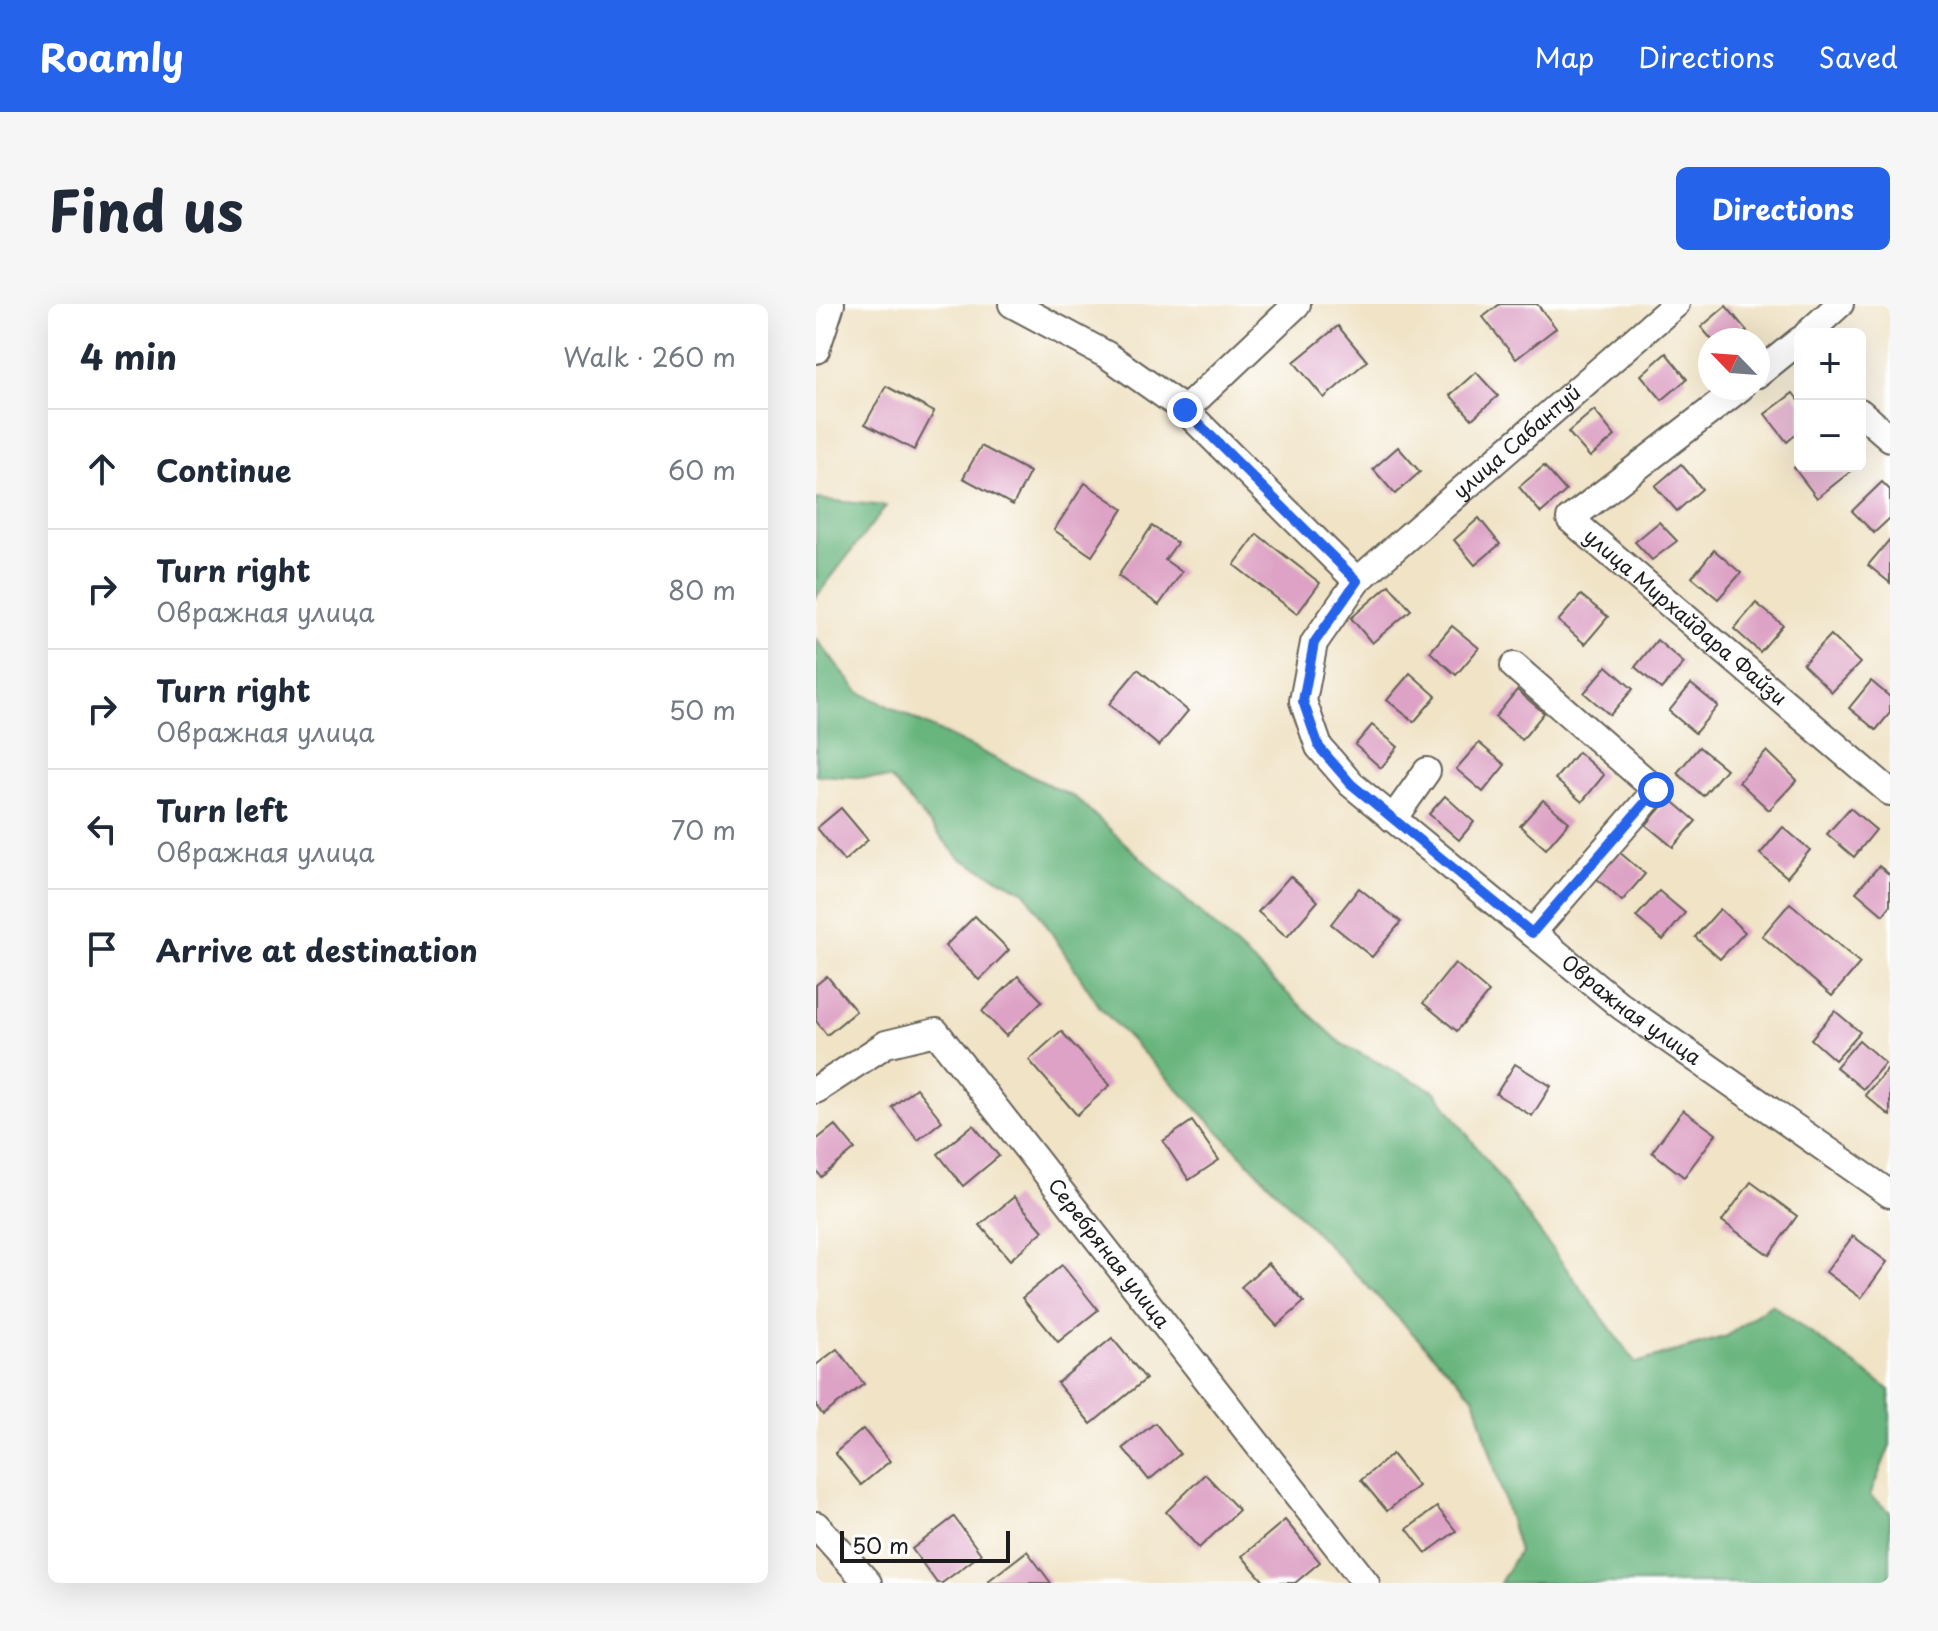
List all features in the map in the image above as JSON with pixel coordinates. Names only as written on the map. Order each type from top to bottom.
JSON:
[{"type":"street","points":[[816,350],[831,304]]},
{"type":"street","points":[[1012,304],[1107,355],[1185,410],[1357,581]]},
{"type":"street","points":[[1185,410],[1297,304]]},
{"type":"street","name":"улица Сабантуй","points":[[1357,581],[1676,304]]},
{"type":"street","points":[[1817,328],[1840,304]]},
{"type":"street","points":[[1770,366],[1794,350]]},
{"type":"street","name":"улица Мирхайдара Файзи","points":[[1724,400],[1570,519],[1890,792]]},
{"type":"street","points":[[1866,417],[1890,438]]},
{"type":"street","name":"Овражная улица","points":[[1357,581],[1314,643],[1303,701],[1319,747],[1351,784],[1621,1006],[1890,1194]]},
{"type":"street","points":[[1514,666],[1656,790],[1532,933]]},
{"type":"street","points":[[1393,819],[1427,771]]},
{"type":"street","name":"Серебряная улица","points":[[816,1090],[886,1044],[936,1032],[1366,1583]]},
{"type":"street","points":[[816,1525],[868,1583]]},
{"type":"green space","points":[[816,499],[886,506],[816,597]]},
{"type":"green space","points":[[816,639],[859,692],[1076,798],[1342,1044],[1436,1092],[1636,1363],[1727,1336],[1771,1304],[1890,1390],[1890,1445],[1870,1496],[1890,1512],[1890,1583],[1500,1583],[1519,1551],[1474,1397],[1101,1009],[1025,892],[959,858],[891,779],[816,775]]},
{"type":"building","points":[[1500,304],[1537,304],[1556,328],[1516,359],[1483,317]]},
{"type":"building","points":[[1726,306],[1744,328],[1702,328]]},
{"type":"building","points":[[1338,326],[1367,361],[1324,398],[1294,362]]},
{"type":"building","points":[[1666,353],[1687,379],[1662,400],[1641,375]]},
{"type":"building","points":[[1476,372],[1498,396],[1472,419],[1450,395]]},
{"type":"building","points":[[886,386],[934,412],[914,450],[865,424]]},
{"type":"building","points":[[1793,393],[1794,436],[1787,442],[1765,414]]},
{"type":"building","points":[[1594,410],[1615,436],[1590,457],[1568,432]]},
{"type":"building","points":[[981,446],[1030,472],[1013,505],[963,478]]},
{"type":"building","points":[[1398,447],[1420,472],[1395,494],[1373,469]]},
{"type":"building","points":[[1681,464],[1702,489],[1677,511],[1655,486]]},
{"type":"building","points":[[1544,466],[1566,491],[1541,513],[1519,487]]},
{"type":"building","points":[[1797,472],[1850,472],[1817,498]]},
{"type":"building","points":[[1882,482],[1890,490],[1890,518],[1874,533],[1852,511]]},
{"type":"building","points":[[1085,483],[1123,509],[1092,556],[1054,530]]},
{"type":"building","points":[[1479,518],[1500,544],[1475,565],[1454,540]]},
{"type":"building","points":[[1659,522],[1677,541],[1652,560],[1635,542]]},
{"type":"building","points":[[1152,526],[1177,543],[1165,560],[1182,572],[1159,605],[1118,576]]},
{"type":"building","points":[[1257,534],[1320,583],[1297,614],[1234,565]]},
{"type":"building","points":[[1890,539],[1890,583],[1868,565]]},
{"type":"building","points":[[1714,550],[1741,573],[1718,599],[1692,577]]},
{"type":"building","points":[[1389,585],[1411,610],[1372,643],[1351,618]]},
{"type":"building","points":[[1581,595],[1608,617],[1585,644],[1558,621]]},
{"type":"building","points":[[1756,603],[1783,625],[1760,652],[1734,629]]},
{"type":"building","points":[[1452,626],[1479,648],[1456,675],[1430,652]]},
{"type":"building","points":[[1831,635],[1860,663],[1832,692],[1803,664]]},
{"type":"building","points":[[1657,640],[1684,663],[1661,689],[1635,667]]},
{"type":"building","points":[[1607,666],[1633,689],[1610,715],[1584,693]]},
{"type":"building","points":[[1138,669],[1188,711],[1159,746],[1109,704]]},
{"type":"building","points":[[1410,673],[1436,696],[1414,722],[1387,700]]},
{"type":"building","points":[[1871,681],[1890,697],[1890,713],[1876,730],[1849,708]]},
{"type":"building","points":[[1691,684],[1718,706],[1695,733],[1669,711]]},
{"type":"building","points":[[1517,690],[1544,713],[1522,740],[1495,717]]},
{"type":"building","points":[[1372,725],[1398,747],[1381,768],[1355,745]]},
{"type":"building","points":[[1479,743],[1505,765],[1483,792],[1456,769]]},
{"type":"building","points":[[1699,747],[1726,769],[1703,796],[1677,773]]},
{"type":"building","points":[[1767,751],[1797,780],[1769,810],[1739,782]]},
{"type":"building","points":[[1578,752],[1604,775],[1582,802],[1555,779]]},
{"type":"building","points":[[1445,796],[1474,822],[1459,840],[1429,814]]},
{"type":"building","points":[[1669,798],[1696,821],[1673,847],[1646,825]]},
{"type":"building","points":[[1543,800],[1569,822],[1546,849],[1520,826]]},
{"type":"building","points":[[841,808],[868,840],[844,861],[817,828]]},
{"type":"building","points":[[1850,808],[1876,830],[1854,857],[1827,834]]},
{"type":"building","points":[[1783,827],[1810,850],[1787,877],[1760,854]]},
{"type":"building","points":[[1618,851],[1645,874],[1622,901],[1596,878]]},
{"type":"building","points":[[1879,866],[1890,875],[1890,906],[1883,915],[1856,892]]},
{"type":"building","points":[[1290,876],[1318,901],[1287,937],[1258,912]]},
{"type":"building","points":[[1359,888],[1401,922],[1372,957],[1331,924]]},
{"type":"building","points":[[1659,891],[1685,913],[1663,940],[1636,917]]},
{"type":"building","points":[[1790,903],[1860,963],[1832,996],[1762,936]]},
{"type":"building","points":[[1720,909],[1745,932],[1720,959],[1695,937]]},
{"type":"building","points":[[975,916],[1009,950],[979,980],[945,946]]},
{"type":"building","points":[[1455,963],[1489,992],[1457,1031],[1423,1003]]},
{"type":"building","points":[[827,976],[856,1011],[827,1035],[816,1021],[816,985]]},
{"type":"building","points":[[1018,976],[1042,1001],[1006,1036],[982,1011]]},
{"type":"building","points":[[1835,1011],[1860,1032],[1835,1060],[1811,1039]]},
{"type":"building","points":[[1061,1031],[1110,1085],[1077,1115],[1029,1060]]},
{"type":"building","points":[[1859,1040],[1885,1063],[1863,1089],[1836,1067]]},
{"type":"building","points":[[1515,1064],[1551,1086],[1532,1116],[1496,1094]]},
{"type":"building","points":[[1888,1068],[1890,1070],[1890,1116],[1865,1095]]},
{"type":"building","points":[[916,1088],[942,1121],[918,1140],[892,1107]]},
{"type":"building","points":[[1683,1110],[1716,1134],[1684,1177],[1652,1152]]},
{"type":"building","points":[[1192,1121],[1219,1160],[1189,1180],[1163,1141]]},
{"type":"building","points":[[835,1125],[855,1149],[821,1177],[816,1170],[816,1140]]},
{"type":"building","points":[[973,1125],[999,1156],[963,1186],[938,1154]]},
{"type":"building","points":[[1751,1182],[1797,1216],[1769,1255],[1722,1221]]},
{"type":"building","points":[[1014,1197],[1043,1231],[1010,1260],[980,1225]]},
{"type":"building","points":[[1853,1236],[1887,1262],[1861,1298],[1826,1272]]},
{"type":"building","points":[[1268,1263],[1304,1302],[1277,1326],[1241,1287]]},
{"type":"building","points":[[1062,1265],[1098,1310],[1058,1342],[1022,1298]]},
{"type":"building","points":[[1112,1338],[1146,1379],[1091,1424],[1057,1383]]},
{"type":"building","points":[[837,1349],[864,1384],[823,1415],[816,1406],[816,1365]]},
{"type":"building","points":[[1155,1423],[1180,1454],[1149,1480],[1123,1448]]},
{"type":"building","points":[[863,1429],[890,1461],[861,1485],[835,1453]]},
{"type":"building","points":[[1392,1454],[1418,1486],[1387,1511],[1361,1480]]},
{"type":"building","points":[[1205,1474],[1239,1510],[1199,1548],[1166,1512]]},
{"type":"building","points":[[1437,1507],[1456,1531],[1426,1553],[1407,1529]]},
{"type":"building","points":[[954,1517],[981,1554],[942,1583],[937,1583],[912,1549]]},
{"type":"building","points":[[1285,1520],[1320,1562],[1295,1583],[1265,1583],[1242,1556]]},
{"type":"building","points":[[1027,1551],[1051,1583],[988,1581]]},
{"type":"route","points":[[1185,410],[1357,581],[1314,643],[1303,701],[1319,747],[1351,784],[1532,933],[1656,790]]}]
